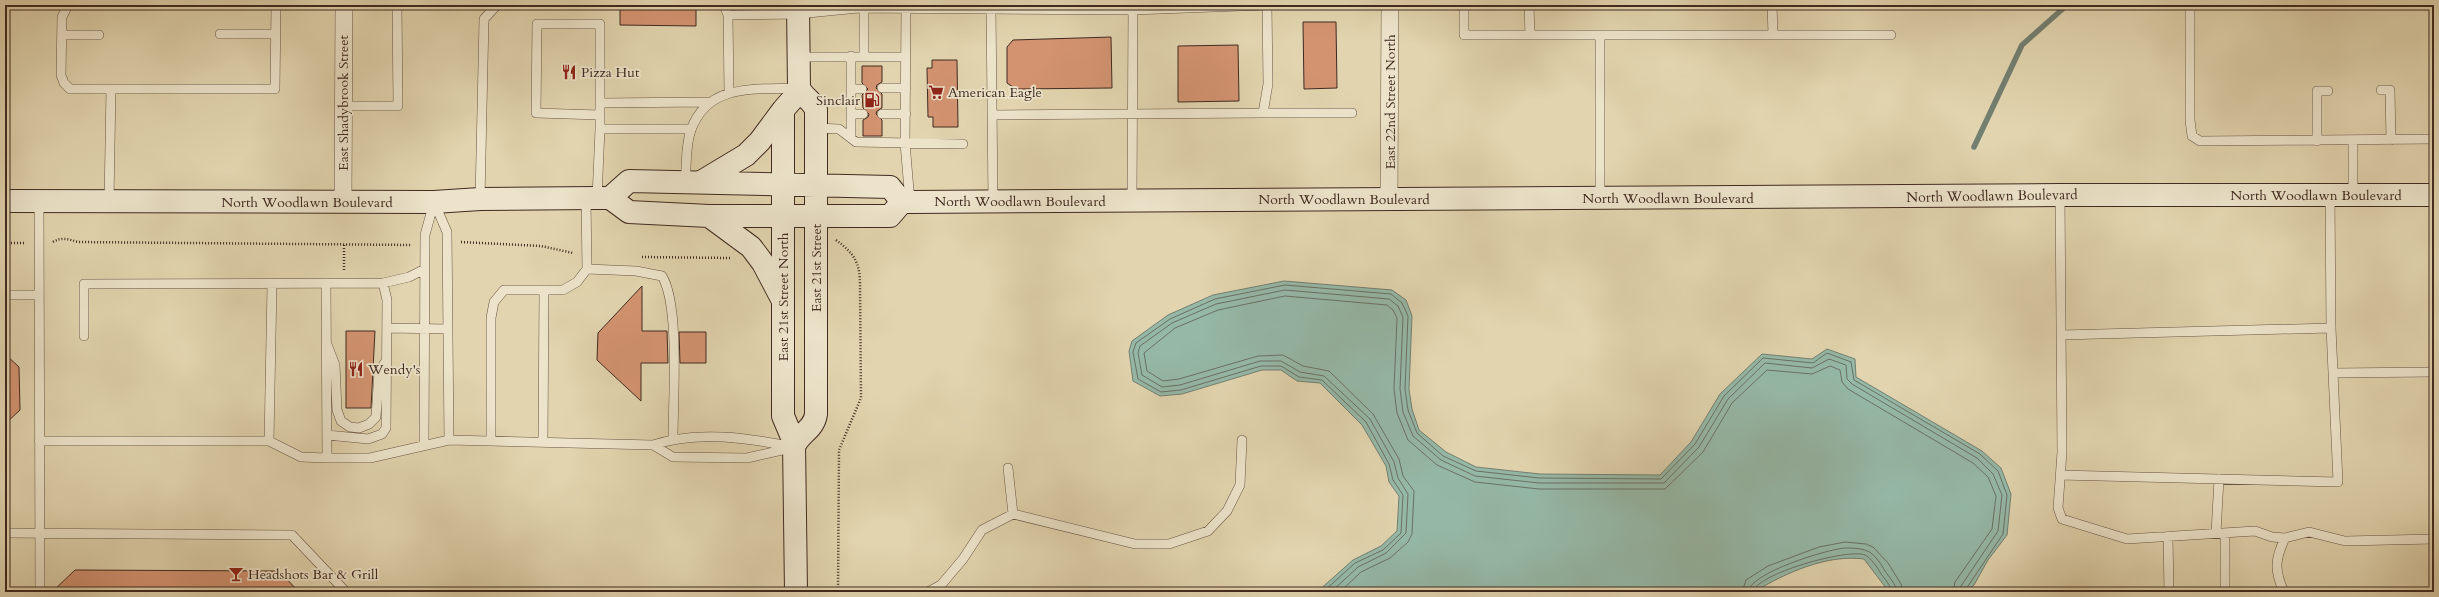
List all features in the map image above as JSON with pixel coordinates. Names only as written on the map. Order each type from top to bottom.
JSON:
[{"type":"main road","points":[[693,182],[746,155],[760,141],[796,95],[799,88],[798,9]]},
{"type":"main road","name":"East 21st Street","points":[[794,447],[802,435],[813,426],[816,414],[817,128],[814,105],[806,99],[799,88]]},
{"type":"main road","name":"East 21st Street North","points":[[784,110],[783,416],[794,447],[796,592]]},
{"type":"main road","points":[[629,181],[890,187],[906,202],[890,216],[709,216],[629,212],[598,198],[629,181]]},
{"type":"main road","name":"North Woodlawn Boulevard","points":[[906,202],[1389,198],[2434,195]]},
{"type":"main road","name":"North Woodlawn Boulevard","points":[[5,202],[434,202],[480,199],[598,198]]},
{"type":"main road","points":[[709,216],[751,247],[763,263],[783,301]]},
{"type":"street","name":"East Shadybrook Street","points":[[343,202],[344,5]]},
{"type":"street","name":"East 22nd Street North","points":[[1389,198],[1390,5]]},
{"type":"lane","points":[[68,5],[62,17],[61,75],[64,83],[70,89],[275,89],[276,5]]},
{"type":"lane","points":[[343,106],[398,106],[397,5]]},
{"type":"lane","points":[[480,199],[484,19],[497,5]]},
{"type":"lane","points":[[724,5],[728,15],[729,91]]},
{"type":"lane","points":[[1263,113],[1268,84],[1267,5]]},
{"type":"lane","points":[[728,15],[798,9],[881,7],[906,9],[991,9],[1296,5]]},
{"type":"lane","points":[[1464,5],[1464,36],[1891,34]]},
{"type":"lane","points":[[1530,5],[1530,36]]},
{"type":"lane","points":[[1772,5],[1772,35]]},
{"type":"lane","points":[[2190,5],[2192,136],[2200,141],[2434,140]]},
{"type":"lane","points":[[1132,200],[1133,7]]},
{"type":"lane","points":[[864,8],[864,56]]},
{"type":"lane","points":[[906,9],[906,202]]},
{"type":"lane","points":[[991,9],[993,201]]},
{"type":"lane","points":[[490,441],[491,318],[494,302],[504,290],[563,290],[577,282],[587,269],[598,198],[600,129],[600,115],[600,103],[600,24],[537,24],[536,113],[600,115]]},
{"type":"lane","points":[[62,34],[99,35]]},
{"type":"lane","points":[[220,34],[276,34]]},
{"type":"lane","points":[[1600,35],[1600,198]]},
{"type":"lane","points":[[851,138],[852,56]]},
{"type":"lane","points":[[798,57],[905,57]]},
{"type":"lane","points":[[600,103],[708,102],[729,91],[799,88]]},
{"type":"lane","points":[[851,89],[862,88]]},
{"type":"lane","points":[[882,88],[906,88]]},
{"type":"lane","points":[[109,201],[111,89]]},
{"type":"lane","points":[[2381,90],[2390,90],[2391,140]]},
{"type":"lane","points":[[2316,141],[2317,91],[2328,91]]},
{"type":"lane","points":[[693,182],[691,129],[708,102]]},
{"type":"lane","points":[[992,115],[1352,113]]},
{"type":"lane","points":[[851,114],[863,114]]},
{"type":"lane","points":[[882,114],[906,114]]},
{"type":"lane","points":[[817,128],[839,129],[856,142],[963,144]]},
{"type":"lane","points":[[600,129],[691,129]]},
{"type":"lane","points":[[2353,140],[2353,195]]},
{"type":"lane","points":[[2060,195],[2062,452],[2058,508],[2062,519],[2090,526],[2127,540],[2255,530],[2272,537],[2285,538],[2309,532],[2345,541],[2434,539]]},
{"type":"lane","points":[[2060,475],[2338,482],[2331,328],[2330,195]]},
{"type":"lane","points":[[39,201],[40,592]]},
{"type":"lane","points":[[424,445],[425,235],[434,202]]},
{"type":"lane","points":[[434,202],[447,232],[449,440]]},
{"type":"lane","points":[[84,336],[84,284],[383,283],[409,277],[425,269]]},
{"type":"lane","points":[[587,269],[636,271],[662,276],[668,286],[673,309],[673,438]]},
{"type":"lane","points":[[326,283],[327,458]]},
{"type":"lane","points":[[327,435],[368,439],[382,434],[386,428],[387,300],[383,283]]},
{"type":"lane","points":[[269,441],[272,284]]},
{"type":"lane","points":[[543,441],[544,290]]},
{"type":"lane","points":[[5,295],[39,295]]},
{"type":"lane","points":[[387,328],[448,329]]},
{"type":"lane","points":[[2061,335],[2331,328]]},
{"type":"lane","points":[[326,342],[335,365],[337,410],[340,421],[350,427],[359,428],[369,424],[376,417],[379,371],[386,360]]},
{"type":"lane","points":[[2333,373],[2434,372]]},
{"type":"lane","points":[[39,441],[269,441],[301,456],[327,458],[370,458],[449,440],[543,441],[653,445],[673,438],[743,437],[794,447]]},
{"type":"lane","points":[[928,592],[941,585],[964,560],[982,530],[1013,514],[1135,544],[1169,544],[1208,531],[1227,511],[1240,485],[1242,440]]},
{"type":"lane","points":[[653,445],[673,457],[739,458],[794,447]]},
{"type":"lane","points":[[1008,468],[1013,514]]},
{"type":"lane","points":[[2216,533],[2219,479]]},
{"type":"lane","points":[[5,533],[292,535],[346,592]]},
{"type":"lane","points":[[2225,592],[2226,533]]},
{"type":"lane","points":[[2168,536],[2169,592]]},
{"type":"lane","points":[[2284,592],[2280,583],[2276,557],[2285,538]]},
{"type":"path","points":[[5,243],[51,243],[58,239],[67,239],[78,242],[417,246]]},
{"type":"path","points":[[837,240],[857,259],[860,270],[861,334],[861,398],[839,450],[838,592]]},
{"type":"path","points":[[344,245],[344,260]]},
{"type":"water","points":[[1284,281],[1392,290],[1406,300],[1412,316],[1409,389],[1412,409],[1419,430],[1446,452],[1476,467],[1540,474],[1660,475],[1691,442],[1720,394],[1762,354],[1812,359],[1827,349],[1855,359],[1856,377],[1982,451],[2001,468],[2011,494],[2007,535],[1988,560],[1974,585],[1966,592],[1889,592],[1864,559],[1850,558],[1836,559],[1807,566],[1779,578],[1754,592],[1317,592],[1353,560],[1381,546],[1397,531],[1399,496],[1389,482],[1386,466],[1362,425],[1320,383],[1297,381],[1281,370],[1262,370],[1182,394],[1160,396],[1133,381],[1129,351],[1132,341],[1168,315],[1213,295]]},
{"type":"building","points":[[620,5],[696,5],[696,26],[620,25]]},
{"type":"building","points":[[1303,22],[1336,22],[1337,88],[1304,89]]},
{"type":"building","points":[[1111,37],[1112,88],[1016,89],[1007,83],[1007,47],[1013,40]]},
{"type":"building","points":[[1238,45],[1239,101],[1178,102],[1178,46]]},
{"type":"building","points":[[932,60],[957,60],[958,127],[933,127],[933,117],[928,117],[927,68],[932,68]]},
{"type":"building","points":[[862,66],[882,66],[882,82],[877,85],[876,88],[882,94],[882,108],[877,111],[876,114],[882,120],[882,136],[863,136],[863,120],[868,117],[869,114],[863,108],[862,95],[868,89],[862,83]]},
{"type":"building","points":[[642,286],[642,331],[667,331],[668,363],[641,363],[641,401],[597,360],[598,333]]},
{"type":"building","points":[[346,331],[375,331],[371,408],[346,408]]},
{"type":"building","points":[[679,332],[706,332],[706,363],[680,363]]},
{"type":"building","points":[[5,354],[19,367],[20,410],[5,424]]},
{"type":"building","points":[[75,570],[279,571],[299,592],[52,592]]},
{"type":"waterway","points":[[1974,147],[2022,45],[2067,5]]},
{"type":"place","name":"Pizza Hut","points":[[569,72]]},
{"type":"place","name":"American Eagle","points":[[936,92]]},
{"type":"place","name":"Sinclair","points":[[872,100]]},
{"type":"place","name":"Wendy's","points":[[356,369]]},
{"type":"place","name":"Headshots Bar & Grill","points":[[236,574]]}]
